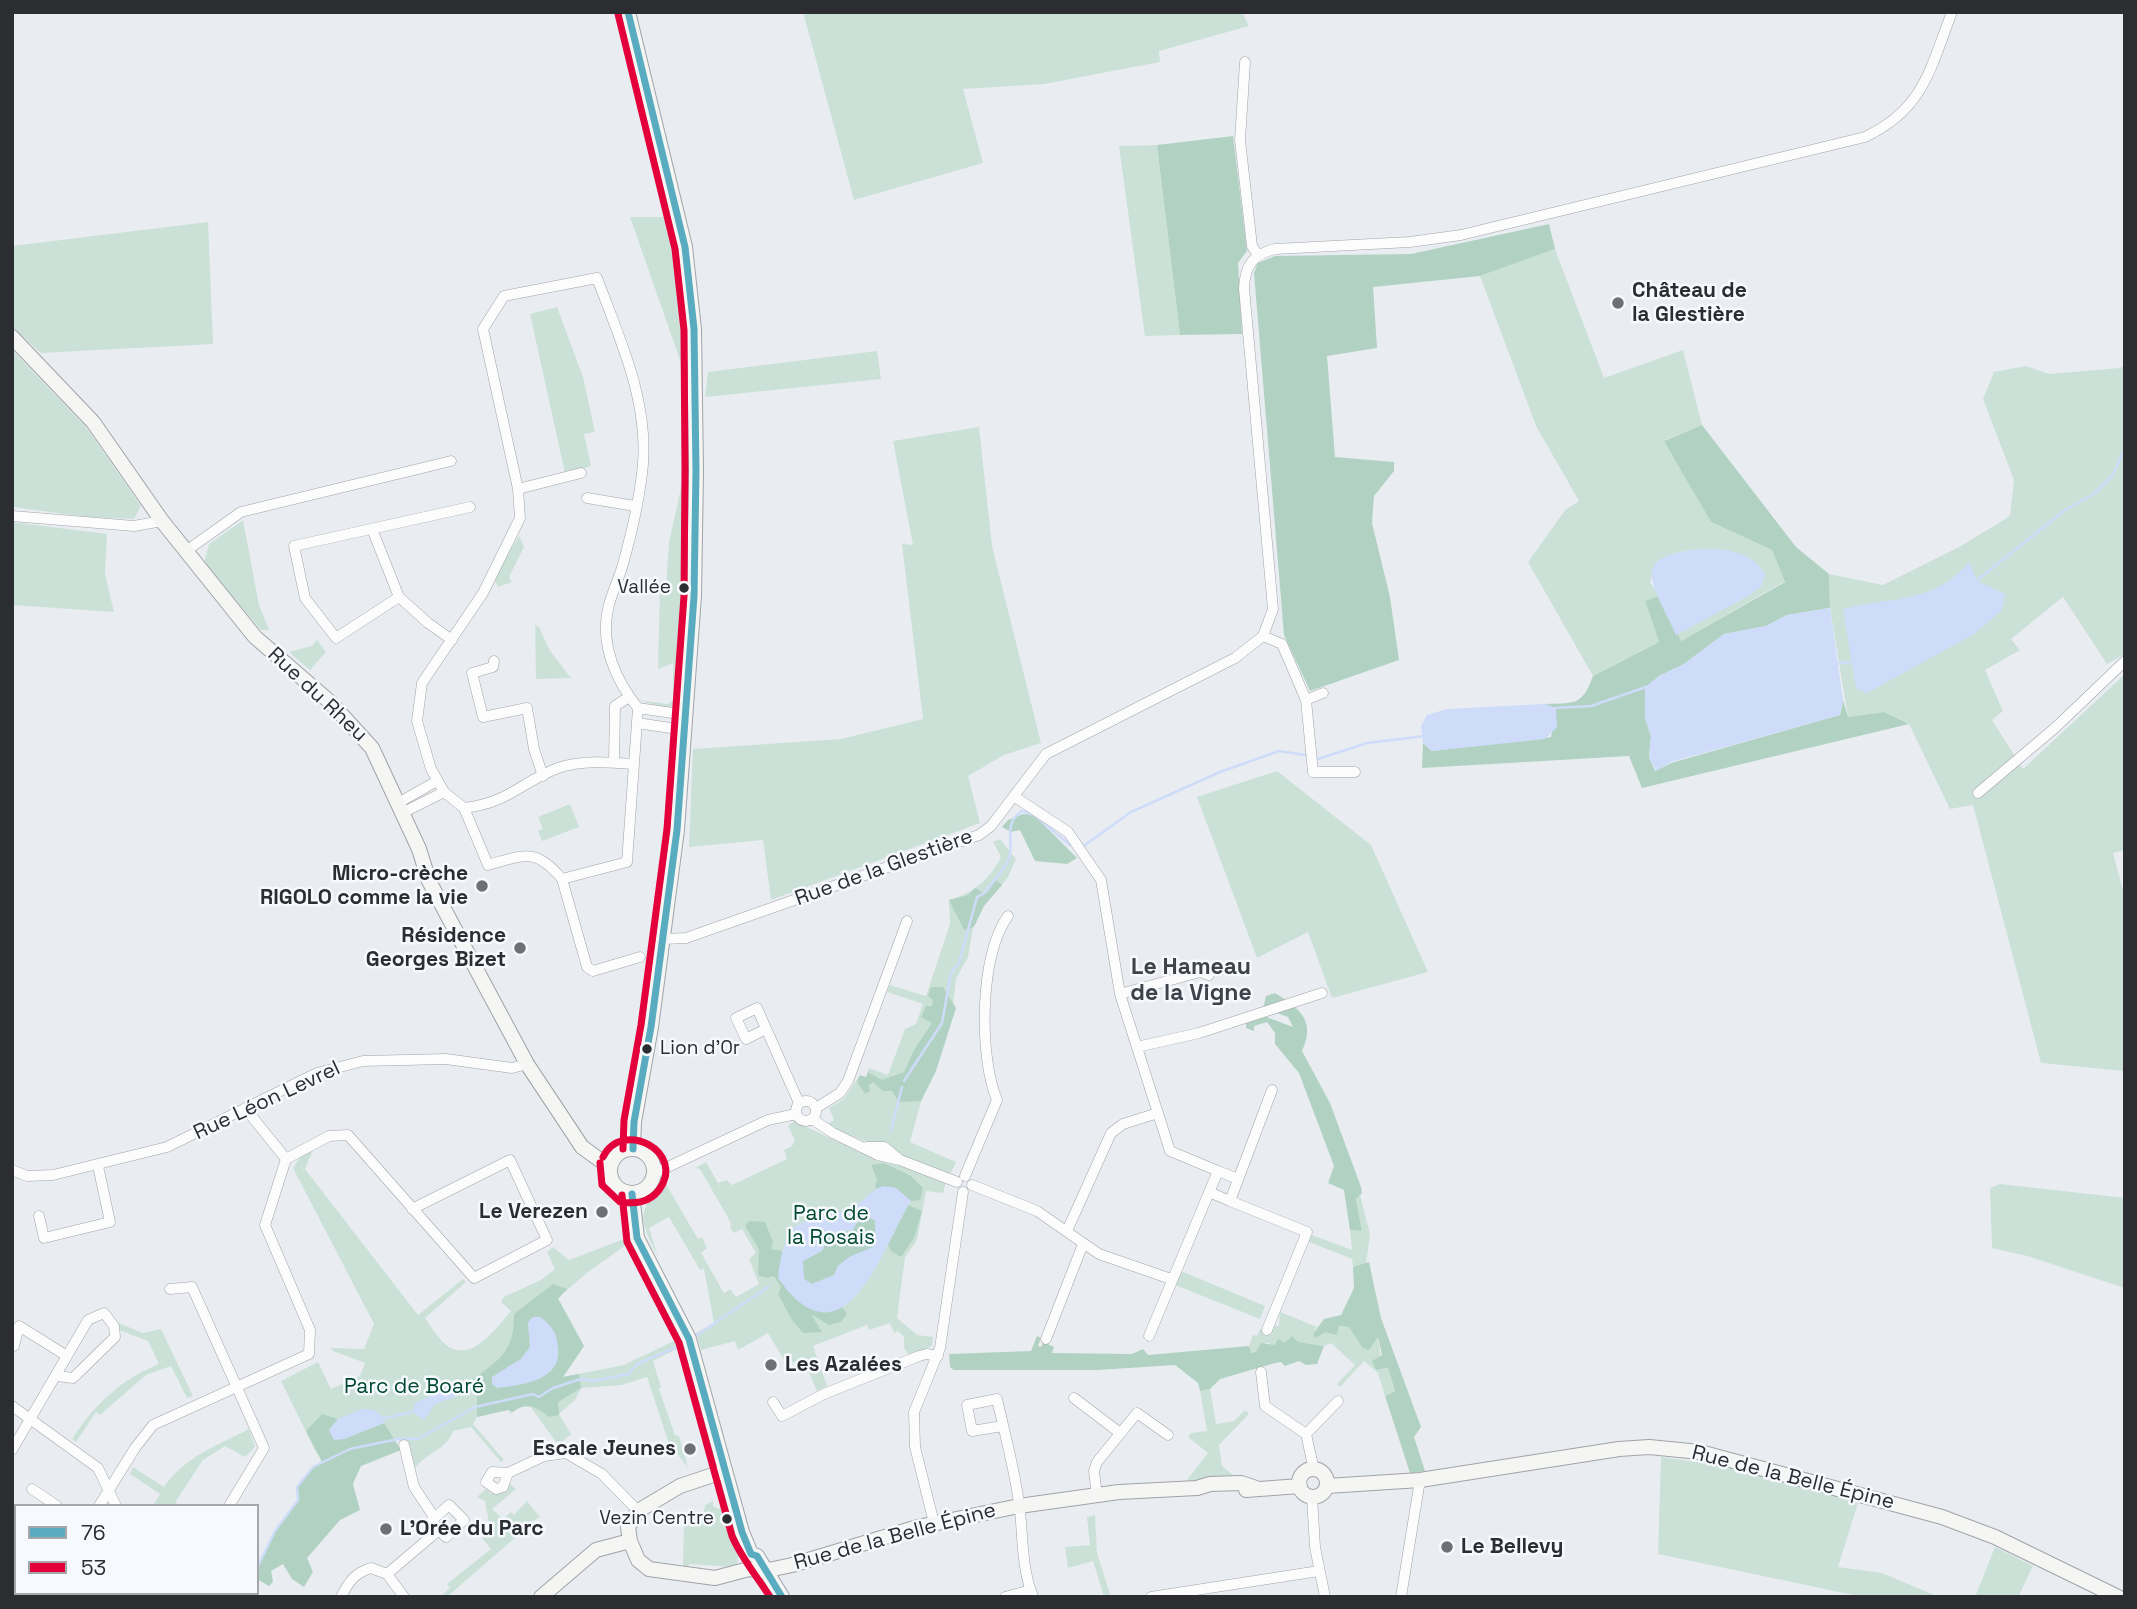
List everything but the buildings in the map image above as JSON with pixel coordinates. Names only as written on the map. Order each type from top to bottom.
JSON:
[{"type":"street","points":[[628,12],[687,260],[694,329],[695,471],[695,586],[677,830],[649,1047],[634,1122],[633,1149]]},
{"type":"street","points":[[1355,772],[1313,772],[1306,700],[1282,644],[1263,636],[1273,609],[1244,288],[1245,273],[1258,255],[1275,249],[1410,243],[1461,235],[1865,137],[1890,126],[1914,101],[1952,12]]},
{"type":"street","points":[[1245,62],[1240,140],[1252,246],[1258,255]]},
{"type":"street","points":[[640,957],[602,970],[593,971],[587,967],[562,879],[547,860],[536,855],[488,865],[464,808],[444,792],[421,742],[417,721],[418,697],[430,668],[483,593],[520,518],[518,489],[483,329],[504,296],[597,278],[637,395],[643,463],[624,564],[606,622],[608,652],[629,697],[638,708],[686,715]]},
{"type":"street","name":"Rue du Rheu","points":[[12,337],[93,422],[162,521],[255,637],[358,730],[372,748],[400,808],[429,881],[527,1064],[582,1147],[600,1160],[611,1163]]},
{"type":"street","points":[[186,551],[242,512],[452,461]]},
{"type":"street","points":[[518,489],[581,473]]},
{"type":"street","points":[[587,498],[635,506]]},
{"type":"street","points":[[399,597],[336,638],[305,598],[294,546],[470,507]]},
{"type":"street","points":[[12,516],[134,526],[162,521]]},
{"type":"street","points":[[372,529],[399,597],[428,624],[452,640]]},
{"type":"street","name":"Rue de la Glestière","points":[[664,939],[686,938],[948,849],[989,827],[1046,754],[1063,743],[1235,658],[1263,636]]},
{"type":"street","points":[[494,661],[493,667],[472,673],[483,717],[527,708],[534,749],[543,776]]},
{"type":"street","points":[[1978,793],[2056,727],[2125,661]]},
{"type":"street","points":[[1306,700],[1323,693]]},
{"type":"street","points":[[614,762],[615,706],[629,697]]},
{"type":"street","points":[[562,879],[627,862],[638,708]]},
{"type":"street","points":[[637,723],[684,730]]},
{"type":"street","points":[[464,808],[486,806],[516,793],[543,776],[578,763],[633,764]]},
{"type":"street","points":[[400,808],[437,781]]},
{"type":"street","points":[[400,808],[444,792]]},
{"type":"street","points":[[1015,797],[1068,832],[1101,880],[1120,994],[1170,1151],[1238,1179]]},
{"type":"street","points":[[934,1523],[919,1467],[914,1412],[937,1356],[963,1192],[968,1191],[965,1181],[997,1100],[989,1080],[985,991],[993,947],[1000,927],[1008,916]]},
{"type":"street","points":[[764,1030],[803,1120],[839,1093],[848,1081],[906,921]]},
{"type":"street","points":[[1120,994],[1200,972],[1209,975]]},
{"type":"street","points":[[1138,1047],[1199,1033],[1322,993]]},
{"type":"street","name":"Rue Léon Levrel","points":[[12,1170],[27,1176],[53,1175],[167,1147],[317,1073],[363,1061],[446,1059],[512,1069],[527,1064]]},
{"type":"street","points":[[1230,1201],[1272,1090]]},
{"type":"street","points":[[655,1173],[648,1156],[633,1149],[624,1150],[611,1163],[611,1180],[616,1187],[632,1194],[648,1187],[655,1173],[808,1101],[814,1113],[833,1133],[882,1156],[965,1181],[1037,1211],[1083,1244],[1112,1260],[1171,1279]]},
{"type":"street","points":[[244,1108],[286,1159]]},
{"type":"street","points":[[1067,1231],[1111,1133],[1123,1124],[1158,1113]]},
{"type":"street","points":[[101,1504],[135,1448],[153,1425],[237,1390],[309,1354],[310,1330],[265,1225],[286,1159],[329,1136],[348,1135],[412,1209],[474,1278],[547,1240],[510,1160],[412,1209]]},
{"type":"street","points":[[39,1216],[44,1238],[110,1222],[98,1166]]},
{"type":"street","points":[[1149,1336],[1218,1171]]},
{"type":"street","points":[[12,1180],[27,1176]]},
{"type":"street","points":[[1209,1192],[1307,1232],[1267,1330]]},
{"type":"street","points":[[632,1194],[637,1238],[689,1339],[745,1541],[751,1554],[757,1556],[782,1597]]},
{"type":"street","points":[[1046,1339],[1083,1244]]},
{"type":"street","points":[[170,1289],[192,1287],[264,1448],[230,1504]]},
{"type":"street","points":[[12,1450],[29,1416],[57,1376],[88,1320],[104,1313],[108,1316],[114,1326],[115,1337],[73,1378],[57,1376]]},
{"type":"street","points":[[14,1346],[19,1326],[67,1356]]},
{"type":"street","points":[[773,1402],[782,1416],[824,1394],[919,1356],[927,1353],[937,1356]]},
{"type":"street","points":[[1261,1372],[1265,1406],[1306,1434],[1314,1470]]},
{"type":"street","points":[[1074,1398],[1120,1433]]},
{"type":"street","points":[[1306,1434],[1338,1401]]},
{"type":"street","points":[[12,1406],[98,1468],[115,1504]]},
{"type":"street","points":[[1103,1496],[1094,1471],[1097,1462],[1137,1413],[1168,1435]]},
{"type":"street","points":[[1003,1426],[1019,1506],[1022,1551],[1032,1594],[1005,1597]]},
{"type":"street","points":[[404,1445],[414,1487],[434,1517]]},
{"type":"street","name":"Rue de la Belle Épine","points":[[1327,1486],[1420,1480],[1619,1449],[1649,1447],[1700,1452],[1942,1517],[2006,1542],[2118,1597]]},
{"type":"street","points":[[509,1473],[544,1456],[565,1453],[602,1474],[638,1511]]},
{"type":"street","points":[[1314,1470],[1324,1475],[1327,1486],[1321,1495],[1312,1497],[1303,1493],[1300,1486],[1304,1473],[1314,1470]]},
{"type":"street","points":[[541,1597],[596,1550],[630,1541],[628,1527],[638,1511],[680,1486],[725,1471]]},
{"type":"street","points":[[1401,1597],[1420,1480]]},
{"type":"street","name":"Rue de la Belle Épine","points":[[630,1541],[638,1560],[649,1569],[715,1578],[749,1569],[764,1571],[934,1523],[1019,1506],[1160,1488],[1197,1488],[1210,1484],[1241,1483],[1256,1488],[1300,1486]]},
{"type":"street","points":[[32,1489],[54,1504]]},
{"type":"street","points":[[1312,1497],[1312,1528],[1325,1597]]},
{"type":"street","points":[[449,1505],[464,1520],[446,1537],[439,1530],[431,1521],[449,1505]]},
{"type":"street","points":[[387,1574],[439,1530]]},
{"type":"street","points":[[341,1597],[348,1582],[359,1572],[371,1568],[387,1574],[404,1597]]},
{"type":"street","points":[[1151,1597],[1319,1571]]},
{"type":"green space","points":[[803,12],[1242,12],[1249,26],[1159,51],[1160,62],[1044,84],[963,89],[983,163],[854,200]]},
{"type":"green space","points":[[1233,136],[1247,251],[1238,263],[1242,334],[1180,335],[1157,145]]},
{"type":"green space","points":[[1157,145],[1180,335],[1145,336],[1119,146]]},
{"type":"green space","points":[[630,217],[664,217],[682,295],[684,406],[680,360]]},
{"type":"green space","points":[[208,222],[213,344],[41,353],[12,327],[12,246]]},
{"type":"green space","points":[[1549,224],[1555,249],[1480,276],[1373,287],[1377,348],[1327,356],[1335,457],[1394,462],[1394,471],[1374,496],[1372,523],[1390,597],[1399,660],[1310,691],[1284,635],[1254,273],[1258,263],[1275,256],[1411,254]]},
{"type":"green space","points":[[1555,249],[1604,378],[1683,350],[1702,425],[1665,440],[1711,522],[1772,550],[1785,581],[1681,641],[1676,635],[1702,618],[1739,601],[1682,551],[1657,563],[1650,582],[1659,596],[1645,602],[1659,642],[1593,676],[1528,562],[1566,509],[1579,501],[1536,426],[1480,276]]},
{"type":"green space","points":[[557,307],[583,377],[595,432],[584,434],[591,466],[565,473],[530,314]]},
{"type":"green space","points":[[12,350],[86,427],[141,506],[134,519],[88,517],[12,507]]},
{"type":"green space","points":[[877,351],[881,379],[705,397],[708,372]]},
{"type":"green space","points":[[2125,365],[2125,654],[2107,664],[2063,597],[2011,639],[2020,650],[1985,670],[2003,711],[1992,720],[2023,769],[2125,674],[2125,850],[2113,853],[2125,898],[2125,1071],[2041,1063],[1973,805],[1950,809],[1909,724],[1884,712],[1848,717],[1830,608],[1829,574],[1883,585],[1961,546],[2010,516],[2014,480],[1983,399],[1994,372],[2026,366],[2049,374],[2120,368]]},
{"type":"green space","points":[[1702,425],[1796,547],[1829,574],[1830,608],[1787,615],[1766,626],[1724,634],[1684,664],[1659,676],[1645,717],[1651,737],[1649,757],[1655,771],[1671,763],[1840,715],[1843,700],[1848,717],[1884,712],[1909,724],[1642,788],[1629,756],[1422,768],[1423,743],[1432,751],[1551,737],[1556,709],[1545,704],[1576,701],[1585,693],[1593,676],[1659,642],[1645,601],[1659,596],[1681,641],[1785,582],[1772,550],[1711,522],[1664,441]]},
{"type":"green space","points":[[979,427],[992,546],[1041,743],[1004,755],[968,776],[980,823],[771,900],[763,840],[689,847],[693,749],[841,739],[923,719],[902,544],[913,545],[893,441]]},
{"type":"green space","points":[[683,479],[687,490],[686,556],[682,558],[680,589],[683,592],[683,606],[678,701],[669,709],[637,700],[668,704],[673,700],[673,663],[658,669],[660,587],[666,586],[669,542]]},
{"type":"green space","points":[[243,520],[259,605],[269,630],[261,630],[204,563],[209,544]]},
{"type":"green space","points":[[12,522],[107,534],[105,574],[114,612],[12,605]]},
{"type":"green space","points":[[519,536],[524,547],[509,577],[512,582],[498,587],[494,578]]},
{"type":"green space","points":[[535,625],[539,627],[550,651],[571,678],[536,679]]},
{"type":"green space","points":[[317,640],[326,652],[310,670],[289,652],[312,646]]},
{"type":"green space","points":[[1277,771],[1371,845],[1428,972],[1332,998],[1308,932],[1257,958],[1197,797]]},
{"type":"green space","points":[[570,804],[579,827],[542,841],[538,831],[543,829],[538,817]]},
{"type":"green space","points":[[1023,814],[1034,815],[1077,858],[1067,864],[1035,861],[1020,830],[1011,832],[1002,827],[1008,820]]},
{"type":"green space","points":[[1000,839],[1016,859],[1008,877],[992,897],[983,902],[974,922],[968,957],[956,979],[951,1023],[935,1049],[910,1142],[956,1162],[950,1174],[834,1129],[827,1124],[834,1120],[829,1108],[844,1099],[860,1075],[866,1077],[869,1068],[888,1075],[905,1029],[916,1024],[923,1004],[887,992],[890,985],[926,996],[950,924],[949,900],[966,894],[991,872],[1001,857],[993,842]]},
{"type":"green space","points":[[996,880],[1002,885],[984,906],[974,927],[964,930],[949,900],[968,895],[975,888],[986,894]]},
{"type":"green space","points":[[931,987],[943,987],[956,1008],[936,1071],[921,1101],[899,1102],[892,1091],[883,1091],[873,1082],[869,1085],[870,1091],[865,1094],[857,1082],[860,1075],[866,1077],[868,1072],[882,1080],[904,1072],[914,1050],[932,1023],[921,1017],[926,1006],[932,1006],[933,1000],[928,996]]},
{"type":"green space","points":[[1275,993],[1292,1004],[1306,1023],[1306,1040],[1302,1051],[1330,1103],[1361,1187],[1362,1193],[1356,1199],[1362,1231],[1350,1230],[1344,1190],[1328,1183],[1334,1166],[1299,1073],[1275,1044],[1275,1033],[1267,1022],[1254,1026],[1254,1031],[1246,1028],[1246,1020],[1261,1015],[1293,1027],[1288,1017],[1263,1008],[1266,996]]},
{"type":"green space","name":"Parc de la Rosais","points":[[794,1121],[836,1141],[946,1182],[943,1193],[926,1191],[917,1240],[905,1257],[897,1318],[917,1335],[933,1337],[932,1346],[909,1355],[904,1348],[904,1337],[898,1331],[894,1333],[890,1323],[869,1330],[867,1325],[813,1346],[827,1386],[817,1391],[803,1358],[787,1365],[768,1333],[738,1350],[735,1341],[701,1350],[696,1333],[714,1323],[704,1269],[700,1270],[669,1217],[649,1228],[658,1257],[643,1216],[649,1201],[664,1181],[698,1239],[702,1237],[707,1248],[701,1253],[724,1293],[730,1289],[736,1297],[759,1284],[749,1259],[756,1253],[742,1229],[734,1233],[730,1228],[731,1223],[700,1169],[695,1168],[706,1162],[718,1183],[727,1180],[732,1185],[787,1159],[784,1150],[792,1146],[795,1140],[788,1126]]},
{"type":"green space","name":"Parc de Boaré","points":[[313,1150],[305,1169],[418,1315],[463,1279],[466,1282],[425,1318],[442,1341],[454,1350],[464,1350],[482,1342],[511,1311],[501,1302],[504,1297],[541,1280],[555,1269],[547,1252],[553,1247],[569,1260],[624,1239],[626,1245],[558,1298],[584,1346],[563,1377],[624,1365],[678,1339],[681,1347],[653,1361],[661,1387],[659,1389],[675,1435],[679,1436],[688,1468],[668,1441],[647,1377],[622,1385],[581,1388],[575,1400],[559,1414],[571,1434],[563,1441],[556,1442],[530,1406],[519,1407],[511,1414],[508,1410],[477,1417],[473,1424],[504,1460],[501,1462],[471,1427],[453,1431],[445,1444],[422,1460],[413,1472],[407,1442],[400,1439],[317,1454],[281,1381],[318,1362],[331,1389],[360,1376],[365,1363],[331,1348],[364,1349],[374,1324],[293,1168],[301,1156]]},
{"type":"green space","points":[[884,1163],[911,1176],[923,1188],[920,1200],[911,1201],[896,1188],[875,1188],[877,1179],[871,1165]]},
{"type":"green space","points":[[2000,1184],[2125,1198],[2125,1288],[2027,1256],[1992,1248],[1990,1188]]},
{"type":"green space","points":[[1360,1195],[1370,1234],[1366,1264],[1353,1267],[1352,1259],[1309,1242],[1312,1235],[1352,1250],[1350,1230],[1362,1231],[1356,1199]]},
{"type":"green space","points":[[908,1205],[922,1211],[914,1238],[901,1257],[891,1251],[888,1245]]},
{"type":"green space","points":[[865,1216],[875,1220],[876,1243],[873,1247],[838,1266],[834,1275],[812,1284],[804,1279],[802,1261],[816,1254],[830,1235],[855,1225]]},
{"type":"green space","points":[[749,1221],[765,1222],[773,1242],[771,1249],[782,1251],[779,1280],[806,1305],[813,1308],[831,1310],[842,1307],[847,1314],[841,1322],[829,1325],[811,1314],[822,1332],[803,1333],[792,1320],[778,1294],[781,1287],[774,1276],[767,1278],[758,1275],[759,1249],[745,1226]]},
{"type":"green space","points":[[1369,1262],[1381,1318],[1421,1427],[1414,1437],[1425,1471],[1410,1473],[1385,1396],[1395,1391],[1388,1368],[1376,1370],[1372,1361],[1382,1355],[1378,1337],[1369,1350],[1363,1348],[1349,1327],[1339,1326],[1337,1335],[1325,1332],[1316,1338],[1313,1334],[1324,1319],[1341,1315],[1354,1288],[1353,1267]]},
{"type":"green space","points":[[1181,1271],[1265,1306],[1260,1319],[1175,1285]]},
{"type":"green space","points":[[553,1284],[567,1289],[558,1299],[584,1346],[563,1377],[579,1374],[581,1388],[558,1402],[559,1415],[548,1417],[540,1410],[526,1406],[513,1412],[508,1410],[477,1417],[477,1397],[470,1382],[497,1361],[508,1347],[514,1314]],"holes":[[[528,1322],[548,1373],[525,1384],[507,1367],[521,1359],[530,1347]]]},
{"type":"green space","points":[[1280,1312],[1317,1327],[1314,1330],[1345,1326],[1378,1337],[1382,1370],[1388,1368],[1395,1391],[1385,1396],[1378,1373],[1364,1361],[1340,1387],[1337,1384],[1355,1365],[1331,1343],[1324,1346],[1297,1342],[1273,1346],[1267,1342],[1256,1352],[1250,1353],[1249,1346],[1253,1335],[1257,1336],[1260,1329],[1267,1332],[1273,1325],[1279,1326]]},
{"type":"green space","points":[[116,1322],[143,1333],[161,1329],[193,1396],[187,1398],[171,1366],[146,1375],[100,1415],[96,1412],[76,1442],[72,1439],[99,1404],[132,1377],[159,1364],[148,1341],[119,1330]]},
{"type":"green space","points":[[1037,1336],[1041,1338],[1038,1346],[1041,1347],[1045,1339],[1048,1340],[1048,1344],[1054,1347],[1052,1353],[1132,1354],[1143,1349],[1148,1355],[1249,1346],[1251,1353],[1256,1352],[1261,1343],[1275,1345],[1278,1339],[1285,1343],[1292,1336],[1298,1342],[1324,1346],[1317,1364],[1306,1365],[1299,1361],[1285,1366],[1281,1362],[1275,1363],[1220,1379],[1210,1389],[1200,1391],[1198,1383],[1175,1365],[1097,1370],[954,1370],[950,1367],[949,1354],[1031,1351]]},
{"type":"green space","points":[[1210,1389],[1216,1424],[1234,1421],[1245,1410],[1249,1414],[1219,1445],[1222,1466],[1237,1478],[1188,1486],[1187,1480],[1208,1453],[1188,1437],[1191,1433],[1207,1431],[1200,1391]]},
{"type":"green space","points":[[322,1414],[338,1419],[329,1430],[344,1439],[384,1423],[401,1450],[361,1466],[353,1484],[360,1510],[340,1520],[307,1558],[313,1572],[304,1587],[292,1579],[283,1564],[271,1571],[273,1582],[269,1586],[259,1580],[259,1564],[275,1531],[298,1501],[297,1487],[313,1467],[322,1462],[306,1431]]},
{"type":"green space","points":[[249,1429],[255,1447],[245,1457],[225,1446],[203,1460],[177,1504],[154,1504],[160,1494],[130,1474],[133,1467],[164,1487],[181,1468],[214,1446]]},
{"type":"green space","points":[[1661,1457],[1733,1467],[1858,1503],[1838,1567],[1882,1573],[1939,1597],[1863,1597],[1658,1554]]},
{"type":"green space","points":[[509,1483],[516,1489],[492,1509],[503,1519],[511,1512],[514,1515],[527,1501],[540,1517],[522,1527],[524,1530],[447,1597],[440,1597],[450,1588],[447,1584],[491,1549],[482,1538],[484,1533],[491,1534],[485,1501],[477,1497],[486,1489],[490,1493],[500,1494]]},
{"type":"green space","points":[[713,1501],[713,1506],[719,1509],[722,1506],[735,1542],[737,1564],[733,1567],[689,1564],[688,1570],[683,1569],[684,1513],[693,1509],[698,1513],[704,1511],[705,1505]]},
{"type":"green space","points":[[1095,1515],[1097,1553],[1111,1597],[1104,1597],[1093,1561],[1068,1568],[1065,1547],[1090,1545],[1087,1517]]},
{"type":"green space","points":[[1995,1547],[2033,1566],[2018,1597],[1975,1597]]},
{"type":"water","points":[[1703,549],[1746,556],[1765,574],[1761,586],[1750,595],[1676,635],[1654,588],[1654,566],[1662,558],[1678,552]]},
{"type":"water","points":[[1969,562],[1977,581],[2005,594],[2002,610],[1974,634],[1867,693],[1856,688],[1843,609],[1926,592],[1941,586]]},
{"type":"water","points":[[1830,608],[1843,700],[1840,715],[1671,762],[1656,771],[1649,757],[1651,737],[1645,717],[1645,687],[1659,676],[1684,664],[1724,634],[1766,626],[1787,615]]},
{"type":"water","points":[[1545,704],[1556,708],[1557,727],[1545,739],[1432,751],[1423,743],[1421,726],[1427,715],[1447,709]]},
{"type":"water","points":[[879,1188],[896,1188],[911,1201],[884,1253],[859,1292],[845,1305],[830,1312],[813,1310],[788,1291],[778,1277],[786,1240],[799,1224],[853,1207]],"holes":[[[865,1216],[875,1220],[876,1243],[873,1247],[849,1257],[838,1266],[834,1275],[812,1284],[804,1279],[803,1261],[822,1251],[830,1235],[853,1230],[858,1220]]]},
{"type":"water","points":[[533,1317],[540,1317],[555,1334],[558,1359],[554,1368],[528,1383],[497,1388],[492,1384],[492,1377],[521,1359],[530,1347],[528,1322]]},
{"type":"water","points":[[455,1384],[457,1396],[435,1404],[424,1420],[413,1412],[415,1403]]},
{"type":"water","points":[[362,1409],[374,1410],[385,1418],[384,1423],[344,1439],[334,1440],[329,1430],[338,1419]]},
{"type":"waterway","points":[[1976,581],[2065,510],[2094,494],[2113,475],[2125,448]]},
{"type":"waterway","points":[[1836,664],[1854,661]]},
{"type":"waterway","points":[[1555,708],[1591,706],[1646,687]]},
{"type":"waterway","points":[[1315,760],[1367,743],[1425,736]]},
{"type":"waterway","points":[[1085,845],[1131,812],[1220,772],[1279,751],[1305,755]]},
{"type":"waterway","points":[[904,1081],[942,1023],[951,973],[959,963],[977,897],[988,889],[1008,861],[1013,820],[1022,811],[1034,815],[1070,845]]},
{"type":"waterway","points":[[891,1130],[902,1087]]},
{"type":"waterway","points":[[697,1335],[768,1287]]},
{"type":"waterway","points":[[259,1564],[275,1531],[298,1500],[297,1487],[313,1467],[350,1449],[398,1439],[418,1439],[475,1407],[533,1394],[539,1397],[553,1388],[581,1379],[593,1381],[628,1374],[637,1364],[679,1346]]},
{"type":"waterway","points":[[385,1418],[413,1412]]},
{"type":"transit line","name":"76","points":[[628,12],[685,247],[694,329],[696,471],[694,596],[677,830],[651,1027],[634,1122],[633,1149]]},
{"type":"transit line","name":"53","points":[[618,14],[675,249],[684,330],[685,471],[684,596],[667,829],[641,1025],[624,1120],[623,1149]]},
{"type":"transit line","name":"53","points":[[600,1163],[602,1185],[620,1202],[636,1203],[646,1200],[659,1190],[665,1176],[665,1163],[659,1153],[649,1145],[636,1140],[624,1140],[612,1146],[603,1157]]},
{"type":"transit line","name":"76","points":[[632,1194],[637,1238],[689,1339],[742,1532],[751,1554],[757,1556],[782,1597]]},
{"type":"transit line","name":"53","points":[[622,1195],[627,1242],[679,1343],[732,1536],[770,1597]]},
{"type":"place","name":"Château de la Glestière","points":[[1618,303]]},
{"type":"place","name":"Vallée","points":[[684,588]]},
{"type":"place","name":"Micro-crèche RIGOLO comme la vie","points":[[482,886]]},
{"type":"place","name":"Résidence Georges Bizet","points":[[520,948]]},
{"type":"place","name":"Lion d'Or","points":[[647,1049]]},
{"type":"place","name":"Le Verezen","points":[[602,1212]]},
{"type":"place","name":"Les Azalées","points":[[771,1365]]},
{"type":"place","name":"Escale Jeunes","points":[[690,1449]]},
{"type":"place","name":"Vezin Centre","points":[[727,1519]]},
{"type":"place","name":"L'Orée du Parc","points":[[386,1529]]},
{"type":"place","name":"Le Bellevy","points":[[1447,1547]]},
{"type":"district","name":"Le Hameau de la Vigne","points":[[1191,981]]}]
